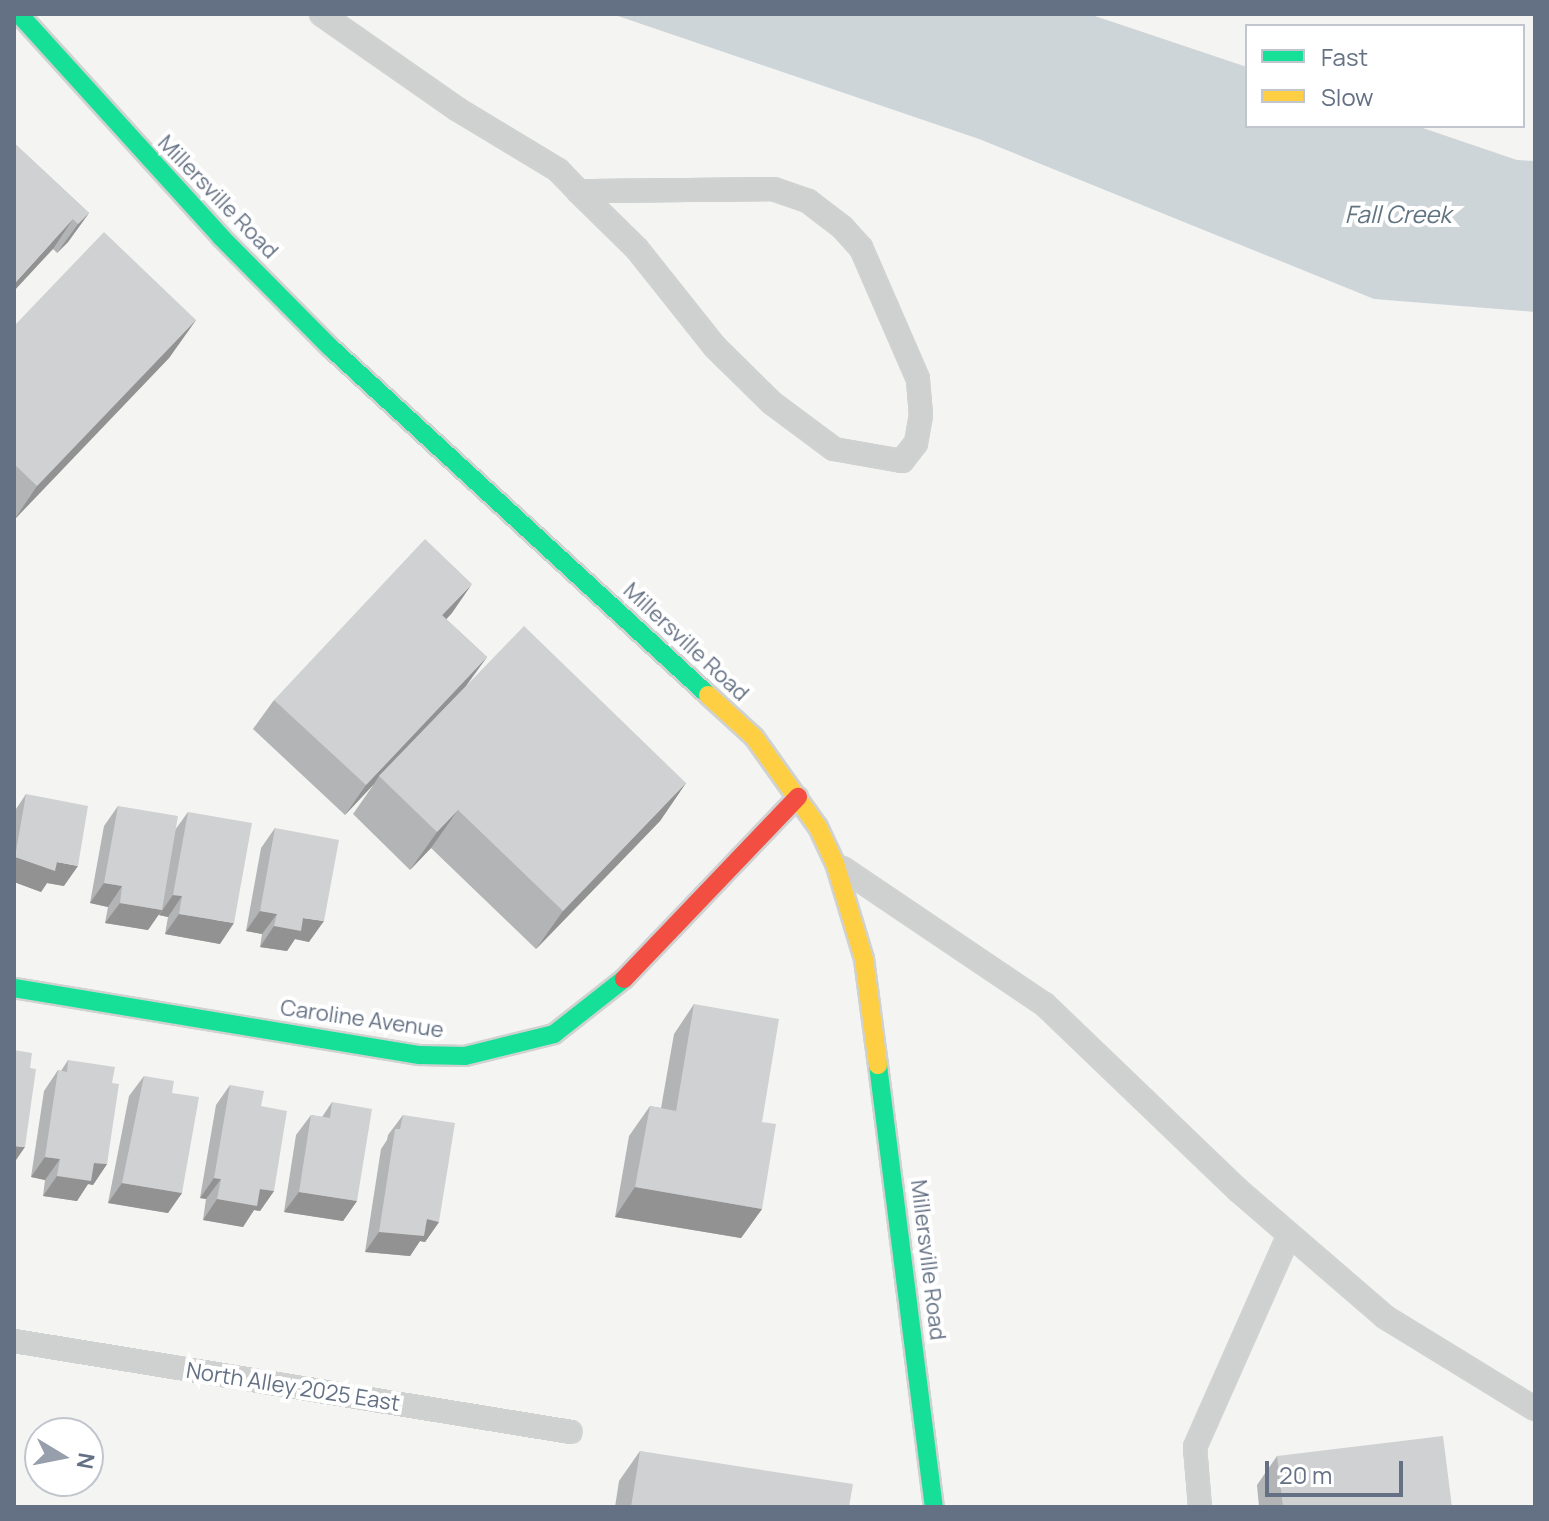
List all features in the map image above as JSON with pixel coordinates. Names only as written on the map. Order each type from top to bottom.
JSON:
[{"type":"street","name":"Millersville Road","points":[[19,14],[127,136],[319,336],[754,737],[798,797],[835,863],[864,959],[934,1507]]},
{"type":"street","name":"Caroline Avenue","points":[[14,988],[420,1055],[465,1056],[509,1048],[554,1034],[611,993],[798,797]]},
{"type":"lane","points":[[321,14],[432,93],[558,170],[578,191],[637,249],[715,347],[772,403],[834,449],[902,461],[916,443],[921,415],[918,379],[861,248],[842,227],[808,201],[774,189],[578,191]]},
{"type":"lane","points":[[835,863],[1044,1004],[1289,1235],[1385,1317],[1535,1409]]},
{"type":"lane","points":[[1200,1507],[1195,1447],[1289,1235]]},
{"type":"lane","name":"North Alley 2025 East","points":[[14,1341],[571,1432]]},
{"type":"water","name":"Fall Creek","points":[[612,14],[1089,14],[1245,66],[1245,128],[1423,128],[1517,160],[1535,161],[1535,312],[1374,299],[979,139]]},
{"type":"building","points":[[14,143],[89,213],[78,224],[73,219],[14,284]]},
{"type":"building","points":[[104,232],[196,320],[37,486],[14,464],[14,326]]},
{"type":"building","points":[[425,539],[472,584],[442,615],[487,657],[366,785],[274,700]]},
{"type":"building","points":[[524,626],[686,783],[563,911],[458,810],[437,832],[379,776]]},
{"type":"building","points":[[26,794],[88,806],[78,866],[57,862],[55,871],[15,857]]},
{"type":"building","points":[[118,806],[178,816],[162,910],[120,903],[122,886],[104,883]]},
{"type":"building","points":[[188,812],[252,823],[234,923],[179,914],[182,896],[173,895]]},
{"type":"building","points":[[275,828],[339,840],[324,921],[303,918],[301,931],[274,926],[277,914],[260,911]]},
{"type":"building","points":[[694,1004],[779,1019],[762,1122],[776,1124],[762,1209],[635,1187],[650,1106],[676,1111]]},
{"type":"building","points":[[14,1050],[32,1053],[30,1068],[36,1069],[25,1147],[14,1146]]},
{"type":"building","points":[[68,1060],[115,1067],[112,1083],[119,1084],[107,1164],[94,1163],[91,1181],[57,1176],[60,1159],[45,1157],[58,1070],[67,1072]]},
{"type":"building","points":[[144,1076],[174,1081],[172,1093],[199,1097],[182,1193],[122,1183]]},
{"type":"building","points":[[230,1085],[264,1091],[261,1106],[287,1111],[274,1191],[260,1189],[257,1206],[217,1199],[221,1179],[214,1178]]},
{"type":"building","points":[[332,1102],[372,1109],[357,1201],[299,1192],[311,1115],[330,1118]]},
{"type":"building","points":[[403,1115],[455,1123],[439,1222],[427,1219],[424,1236],[379,1232],[395,1129],[400,1129]]},
{"type":"building","points":[[1443,1436],[1452,1507],[1283,1507],[1277,1456]]},
{"type":"building","points":[[640,1451],[853,1484],[849,1507],[631,1507]]},
{"type":"traffic: fast","points":[[19,14],[221,237],[330,347],[708,695]]},
{"type":"traffic: fast","points":[[14,988],[420,1055],[465,1056],[554,1034],[624,979]]},
{"type":"traffic: fast","points":[[878,1065],[934,1507]]},
{"type":"traffic: slow","points":[[708,695],[754,737],[818,827],[835,863],[864,959],[878,1065]]},
{"type":"traffic: jam","points":[[624,979],[798,797]]}]
